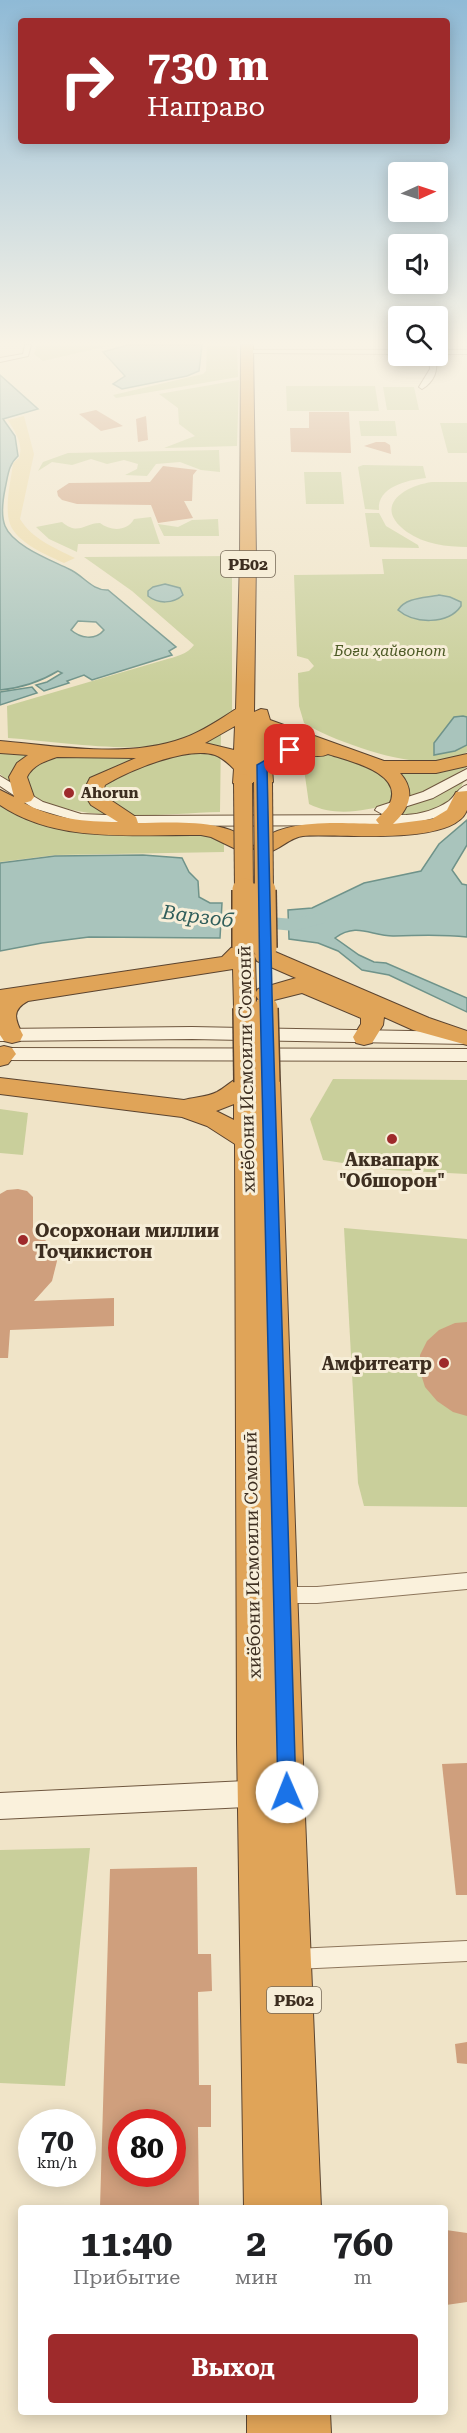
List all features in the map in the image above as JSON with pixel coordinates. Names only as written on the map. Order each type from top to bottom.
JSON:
[{"type":"highway","name":"хиёбони Исмоили Сомонӣ","points":[[251,459],[244,711],[253,775],[254,848],[249,958],[259,1003],[257,1082],[271,1792],[264,2205]]},
{"type":"highway","name":"РБ02","points":[[256,459],[261,678]]},
{"type":"highway","name":"хиёбони Исмоили Сомонӣ","points":[[253,775],[261,723],[261,700]]},
{"type":"highway","points":[[0,747],[124,754],[156,752],[225,728],[244,711]]},
{"type":"highway","points":[[261,723],[382,767],[436,767],[467,760]]},
{"type":"highway","points":[[129,821],[98,801],[93,792],[97,782],[107,776],[190,748],[225,752],[253,775],[282,753],[302,749],[326,753],[371,769],[388,781],[392,792],[389,812]]},
{"type":"highway","points":[[24,797],[18,777],[22,768],[41,755],[60,750]]},
{"type":"highway","points":[[382,767],[398,781],[401,789],[389,812]]},
{"type":"highway","points":[[0,796],[18,810],[62,823],[87,828],[217,831],[254,848],[293,832],[408,829],[441,822],[459,807],[465,792]]},
{"type":"highway","points":[[3,1047],[2,1013],[10,997],[249,958],[466,1043]]},
{"type":"highway","points":[[259,1003],[290,986],[304,986],[373,1015],[374,1021],[364,1037]]},
{"type":"highway","name":"хиёбони Исмоили Сомонӣ","points":[[257,1082],[247,1140],[267,1595]]},
{"type":"highway","points":[[1,1086],[184,1108],[212,1105],[257,1082]]},
{"type":"highway","points":[[184,1108],[216,1120],[247,1140]]},
{"type":"highway","name":"хиёбони Исмоили Сомонӣ","points":[[271,1792],[293,1959],[302,2205]]},
{"type":"highway","points":[[269,2415],[269,2433]]},
{"type":"highway","points":[[308,2415],[309,2433]]},
{"type":"main road","points":[[0,780],[38,805],[80,818],[129,821],[313,820],[389,812],[428,795],[467,773]]},
{"type":"main road","points":[[389,812],[421,819],[436,814],[465,792]]},
{"type":"main road","points":[[3,1047],[203,1033],[364,1037],[466,1043]]},
{"type":"main road","points":[[3,1047],[466,1043]]},
{"type":"main road","points":[[0,1806],[271,1792]]},
{"type":"street","points":[[267,1595],[317,1594],[467,1581]]},
{"type":"street","points":[[293,1959],[467,1951]]},
{"type":"green space","points":[[53,459],[219,459],[220,472],[201,470],[180,462],[156,464],[147,476],[125,475],[137,469],[138,464],[124,460],[107,464],[91,459],[72,465],[52,462],[38,471],[43,462]]},
{"type":"green space","points":[[363,465],[423,466],[426,478],[402,483],[388,490],[380,502],[379,510],[365,509],[358,467]]},
{"type":"green space","points":[[304,472],[341,472],[344,504],[306,504]]},
{"type":"green space","points":[[467,482],[467,547],[444,545],[421,539],[407,532],[397,523],[392,514],[395,499],[402,493],[421,484]]},
{"type":"green space","points":[[365,513],[379,513],[386,526],[418,545],[419,548],[370,547]]},
{"type":"green space","points":[[151,517],[160,544],[78,544],[77,552],[49,539],[36,527],[62,522],[73,528],[100,523],[109,528],[118,529],[127,526],[134,519]]},
{"type":"green space","points":[[218,519],[219,536],[164,536],[158,524],[178,527],[192,520]]},
{"type":"green space","points":[[232,556],[232,726],[169,744],[151,746],[89,746],[8,738],[7,706],[177,656],[194,645],[132,591],[84,557]]},
{"type":"green space","name":"Боғи ҳайвонот","points":[[382,559],[467,559],[467,752],[463,755],[427,761],[394,757],[344,742],[304,723],[299,706],[298,673],[309,671],[314,666],[308,659],[297,656],[294,575],[384,574]]},
{"type":"green space","points":[[276,731],[366,765],[395,784],[390,804],[360,811],[339,812],[309,804],[303,762],[277,763]]},
{"type":"green space","points":[[221,733],[220,812],[134,815],[76,811],[23,792],[0,774],[0,749],[126,755]]},
{"type":"green space","points":[[467,762],[467,767],[430,790],[405,801],[398,770]]},
{"type":"green space","points":[[467,776],[455,798],[436,811],[396,817],[408,805]]},
{"type":"green space","points":[[0,797],[33,818],[224,836],[224,852],[56,855],[0,862]]},
{"type":"green space","name":"Аквапарк \"Обшорон\"","points":[[333,1079],[467,1080],[467,1174],[389,1170],[323,1160],[310,1119]]},
{"type":"green space","points":[[0,1109],[28,1113],[23,1155],[0,1153]]},
{"type":"green space","points":[[344,1228],[467,1239],[467,1507],[364,1506],[358,1483]]},
{"type":"green space","points":[[90,1848],[65,2086],[0,2083],[0,1850]]},
{"type":"sand","points":[[18,459],[33,459],[20,519],[37,537],[75,558],[64,563],[26,543],[14,531],[8,517],[13,463]]},
{"type":"water","points":[[0,459],[16,459],[9,471],[3,508],[5,526],[9,533],[33,552],[74,572],[97,588],[108,590],[176,647],[169,651],[172,655],[92,680],[84,675],[67,681],[69,683],[44,691],[36,685],[47,682],[62,673],[58,671],[15,688],[0,690]],"holes":[[[78,621],[96,622],[104,630],[92,637],[79,635],[71,630]]]},
{"type":"water","points":[[165,584],[180,588],[183,595],[166,602],[148,596],[148,591],[153,587]]},
{"type":"water","points":[[439,595],[461,602],[461,606],[448,617],[431,620],[413,618],[398,610],[411,600]]},
{"type":"water","points":[[32,687],[37,693],[0,705],[0,692]]},
{"type":"water","points":[[454,717],[467,717],[467,745],[455,751],[434,755],[434,743]]},
{"type":"water","points":[[467,820],[467,845],[452,870],[462,884],[467,885],[467,937],[393,936],[357,930],[343,933],[335,938],[359,955],[374,962],[386,963],[467,998],[467,1012],[389,975],[362,970],[338,951],[318,943],[289,939],[288,910],[312,908],[364,883],[421,871],[439,844]]},
{"type":"water","points":[[143,855],[182,858],[189,872],[198,881],[199,897],[210,903],[222,903],[220,938],[89,937],[0,951],[0,863],[55,856]]},
{"type":"building","points":[[163,466],[197,470],[193,475],[192,501],[184,501],[193,518],[158,523],[151,505],[77,504],[62,500],[58,496],[57,491],[69,483],[150,482]]},
{"type":"building","points":[[7,1190],[27,1191],[33,1197],[33,1231],[49,1243],[57,1261],[52,1281],[34,1301],[114,1298],[114,1326],[10,1330],[8,1358],[0,1358],[0,1194]]},
{"type":"building","name":"Aмфитеатр","points":[[467,1322],[467,1416],[453,1412],[437,1401],[425,1387],[420,1371],[420,1355],[427,1341],[439,1330],[455,1323]]},
{"type":"building","points":[[467,1763],[467,1895],[456,1895],[442,1764]]},
{"type":"building","points":[[197,1867],[198,1954],[211,1954],[212,1991],[198,1992],[199,2085],[211,2085],[211,2127],[198,2127],[199,2205],[100,2205],[110,1869]]},
{"type":"building","points":[[467,2042],[467,2064],[457,2063],[455,2044]]},
{"type":"building","points":[[448,2230],[467,2233],[467,2302],[448,2305]]},
{"type":"waterway","name":"Варзоб","points":[[192,917],[294,925],[317,919]]},
{"type":"place","name":"Ahorun","points":[[69,793]]},
{"type":"place","name":"Аквапарк \"Обшорон\"","points":[[392,1139]]},
{"type":"place","name":"Осорхонаи миллии Тоҷикистон","points":[[23,1240]]},
{"type":"place","name":"Aмфитеатр","points":[[444,1363]]},
{"type":"route","points":[[287,1792],[262,765],[290,750]]}]
